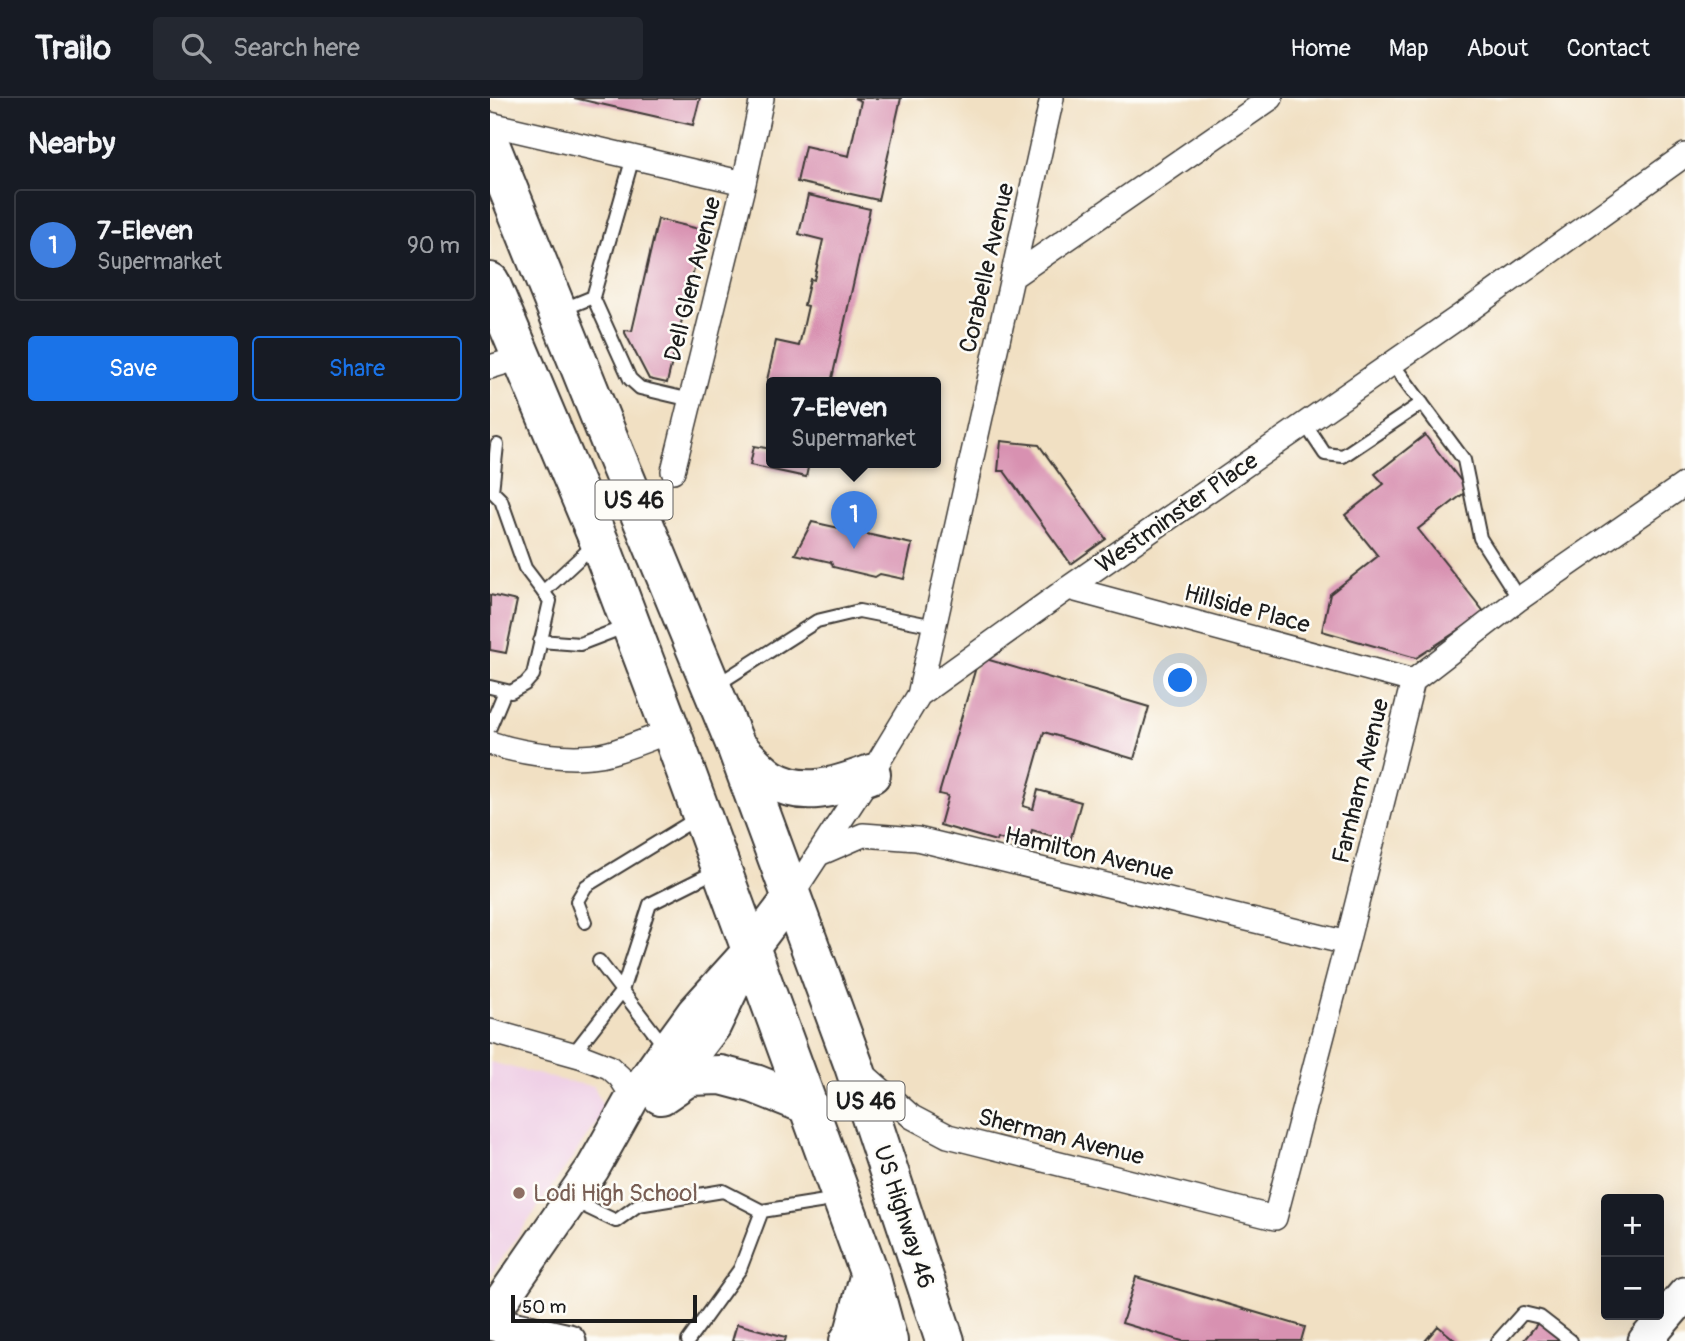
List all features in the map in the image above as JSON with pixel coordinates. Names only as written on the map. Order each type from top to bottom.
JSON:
[{"type":"highway","name":"US 46","points":[[490,144],[736,746],[791,896]]},
{"type":"highway","name":"US 46","points":[[490,282],[506,362],[599,541],[751,949]]},
{"type":"highway","points":[[736,746],[770,779],[791,788],[816,790],[835,787],[871,774]]},
{"type":"highway","name":"US Highway 46","points":[[791,896],[854,1066],[945,1341]]},
{"type":"highway","name":"US Highway 46","points":[[751,949],[870,1275],[888,1341]]},
{"type":"highway","points":[[647,1096],[689,1076],[721,1075],[755,1084],[808,1105]]},
{"type":"highway","points":[[849,1341],[854,1333],[870,1275]]},
{"type":"street","name":"Dell Glen Avenue","points":[[674,471],[762,98]]},
{"type":"street","name":"Corabelle Avenue","points":[[919,695],[1052,98]]},
{"type":"street","points":[[1012,276],[1271,98]]},
{"type":"street","points":[[490,124],[744,183]]},
{"type":"street","name":"Westminster Place","points":[[647,1096],[667,1049],[694,1012],[751,949],[791,896],[919,695],[1685,155]]},
{"type":"street","name":"Farnham Avenue","points":[[1275,1219],[1413,681],[1519,599],[1685,484]]},
{"type":"street","name":"Hillside Place","points":[[1068,589],[1413,681]]},
{"type":"street","points":[[490,743],[564,757],[607,754],[671,731]]},
{"type":"street","name":"Hamilton Avenue","points":[[819,854],[863,835],[917,839],[1347,943]]},
{"type":"street","name":"Westminster Place","points":[[490,1320],[593,1168],[647,1096],[714,1026],[751,949]]},
{"type":"street","points":[[490,1031],[609,1067],[647,1096]]},
{"type":"street","name":"Sherman Avenue","points":[[854,1066],[912,1117],[948,1136],[1275,1219]]},
{"type":"street","points":[[1645,1341],[1685,1294]]},
{"type":"street","points":[[490,1320],[569,1341]]},
{"type":"lane","points":[[633,157],[593,297],[630,379],[640,388],[691,400]]},
{"type":"lane","points":[[558,312],[593,297]]},
{"type":"lane","points":[[1392,363],[1464,460],[1480,538],[1519,599]]},
{"type":"lane","points":[[1305,424],[1325,454],[1343,456],[1422,403]]},
{"type":"lane","points":[[490,687],[511,692],[525,684],[533,675],[550,601],[525,568],[501,500],[492,491],[497,444]]},
{"type":"lane","points":[[543,592],[599,541]]},
{"type":"lane","points":[[712,688],[817,621],[859,611],[935,626]]},
{"type":"lane","points":[[540,640],[580,644],[631,624]]},
{"type":"lane","points":[[490,727],[505,691]]},
{"type":"lane","points":[[584,922],[577,901],[586,886],[702,815]]},
{"type":"lane","points":[[573,1054],[622,991],[650,904],[721,868]]},
{"type":"lane","points":[[599,961],[667,1049]]},
{"type":"lane","points":[[572,1200],[617,1220],[638,1205],[723,1191],[762,1211],[842,1199]]},
{"type":"lane","points":[[688,1341],[740,1269],[762,1211]]},
{"type":"lane","points":[[1497,1341],[1522,1313],[1540,1318],[1571,1341]]},
{"type":"shaded area","name":"Lodi High School","points":[[490,1062],[594,1086],[605,1111],[490,1276]]},
{"type":"building","points":[[574,98],[700,98],[693,125]]},
{"type":"building","points":[[854,98],[901,98],[878,200],[797,182],[805,146],[849,156],[861,101]]},
{"type":"building","points":[[808,195],[870,209],[832,377],[768,377],[776,341],[799,346],[808,306],[804,305],[810,279],[814,280],[823,240],[799,234]]},
{"type":"building","points":[[658,219],[703,230],[667,383],[649,379],[625,333],[625,330],[632,331]]},
{"type":"building","points":[[1425,435],[1468,490],[1418,529],[1485,613],[1416,658],[1322,631],[1330,594],[1378,556],[1345,515],[1384,484],[1375,474]]},
{"type":"building","points":[[1001,441],[1039,445],[1106,539],[1071,564],[1004,471],[998,471]]},
{"type":"building","points":[[754,446],[766,448],[766,468],[808,468],[806,477],[750,465]]},
{"type":"building","points":[[812,522],[912,544],[904,579],[880,574],[875,577],[833,567],[831,562],[795,554]]},
{"type":"building","points":[[490,595],[517,601],[506,653],[490,650]]},
{"type":"building","points":[[979,657],[1149,707],[1134,759],[1044,732],[1023,806],[1033,809],[1038,790],[1081,802],[1070,841],[1032,830],[1027,847],[940,825],[948,796],[939,794]]},
{"type":"building","points":[[1136,1277],[1305,1327],[1301,1341],[1182,1341],[1122,1323]]},
{"type":"building","points":[[1542,1318],[1570,1341],[1523,1341]]},
{"type":"building","points":[[737,1324],[786,1337],[785,1341],[732,1341]]},
{"type":"building","points":[[1438,1326],[1456,1341],[1425,1341]]},
{"type":"place","name":"7-Eleven","points":[[854,549]]},
{"type":"place","name":"Lodi High School","points":[[519,1193]]}]
